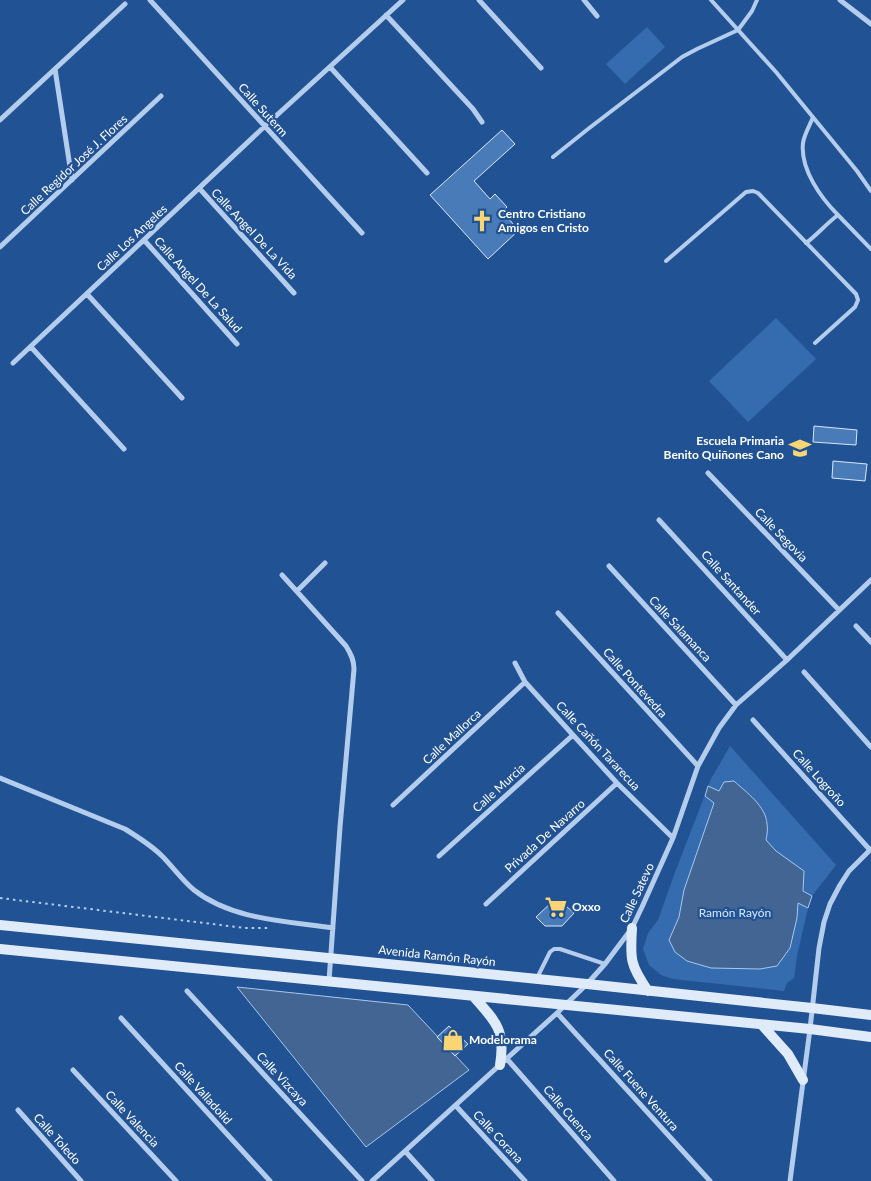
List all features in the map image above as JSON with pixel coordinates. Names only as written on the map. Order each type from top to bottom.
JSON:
[{"type":"main road","name":"Avenida Ramón Rayón","points":[[0,925],[587,984],[871,1015]]},
{"type":"main road","points":[[632,928],[630,950],[632,962],[636,974],[648,991]]},
{"type":"main road","points":[[0,949],[810,1029],[871,1037]]},
{"type":"main road","points":[[473,996],[498,1027],[502,1044],[503,1062]]},
{"type":"main road","points":[[762,1025],[788,1054],[803,1080]]},
{"type":"street","name":"Calle Suterm","points":[[150,0],[362,233]]},
{"type":"street","name":"Calle Los Angeles","points":[[12,363],[264,126],[403,0]]},
{"type":"street","points":[[479,0],[541,68]]},
{"type":"street","points":[[584,0],[597,16]]},
{"type":"street","points":[[840,0],[871,24]]},
{"type":"street","points":[[0,120],[125,4]]},
{"type":"street","points":[[386,15],[473,109],[482,122]]},
{"type":"street","points":[[330,67],[427,173]]},
{"type":"street","points":[[55,69],[72,180]]},
{"type":"street","name":"Calle Regidor José J. Flores","points":[[0,247],[161,96]]},
{"type":"street","name":"Calle Angel De La Vida","points":[[199,188],[294,293]]},
{"type":"street","name":"Calle Angel De La Salud","points":[[144,240],[237,344]]},
{"type":"street","points":[[87,294],[182,398]]},
{"type":"street","points":[[31,347],[124,450]]},
{"type":"street","name":"Calle Segovia","points":[[708,473],[838,610]]},
{"type":"street","name":"Calle Santander","points":[[659,520],[788,660]]},
{"type":"street","points":[[297,591],[325,563]]},
{"type":"street","name":"Calle Salamanca","points":[[609,566],[736,705]]},
{"type":"street","points":[[282,575],[346,646],[354,661],[329,982]]},
{"type":"street","name":"Calle Satevo","points":[[372,1181],[557,1014],[605,964],[632,928],[672,838],[698,766],[719,728],[736,705],[788,660],[871,580]]},
{"type":"street","name":"Calle Pontevedra","points":[[558,613],[698,766]]},
{"type":"street","points":[[856,626],[871,642]]},
{"type":"street","name":"Calle Cañón Tararecua","points":[[515,663],[525,682],[572,735],[672,838]]},
{"type":"street","points":[[804,672],[871,747]]},
{"type":"street","name":"Calle Mallorca","points":[[392,806],[525,682]]},
{"type":"street","name":"Calle Logroño","points":[[753,720],[870,850]]},
{"type":"street","name":"Calle Murcia","points":[[440,856],[572,735]]},
{"type":"street","points":[[0,778],[125,829],[143,839],[192,888],[208,900],[248,914],[333,928]]},
{"type":"street","name":"Privada De Navarro","points":[[486,904],[617,783]]},
{"type":"street","points":[[790,1181],[819,948],[824,922],[830,904],[840,885],[849,871],[870,850]]},
{"type":"street","name":"Calle Vizcaya","points":[[188,991],[362,1181]]},
{"type":"street","name":"Calle Fuene Ventura","points":[[557,1014],[710,1181]]},
{"type":"street","name":"Calle Valladolid","points":[[121,1018],[270,1181]]},
{"type":"street","name":"Calle Cuenca","points":[[503,1062],[614,1181]]},
{"type":"street","name":"Calle Valencia","points":[[74,1070],[176,1181]]},
{"type":"street","name":"Calle Corana","points":[[456,1106],[525,1181]]},
{"type":"street","name":"Calle Toledo","points":[[18,1110],[81,1181]]},
{"type":"street","points":[[405,1151],[432,1181]]},
{"type":"lane","points":[[711,0],[776,72],[858,171],[871,191]]},
{"type":"lane","points":[[553,157],[676,62],[697,49],[738,30],[758,0]]},
{"type":"lane","points":[[813,117],[803,142],[804,160],[814,186],[827,204],[871,249]]},
{"type":"lane","points":[[666,261],[746,192],[758,194],[856,294],[858,300],[855,308],[815,343]]},
{"type":"lane","points":[[806,243],[838,215]]},
{"type":"lane","points":[[537,979],[550,952],[554,949],[560,949],[605,964]]},
{"type":"path","points":[[0,898],[245,928],[270,928]]},
{"type":"green space","points":[[647,27],[665,47],[625,84],[606,64]]},
{"type":"green space","points":[[776,318],[816,359],[748,422],[709,381]]},
{"type":"green space","name":"Ramón Rayón","points":[[730,746],[836,865],[812,896],[797,956],[794,978],[787,983],[784,991],[673,979],[661,975],[649,965],[643,949],[648,933],[658,920],[711,779]]},
{"type":"shaded area","name":"Ramón Rayón","points":[[734,781],[755,800],[763,811],[767,826],[766,840],[776,851],[804,871],[803,891],[812,896],[808,908],[798,903],[797,918],[790,948],[777,966],[760,969],[711,968],[687,961],[675,952],[669,940],[679,917],[684,890],[714,803],[705,796],[708,786],[719,791],[724,782]]},
{"type":"shaded area","points":[[237,987],[408,1005],[469,1070],[366,1147]]},
{"type":"building","name":"Centro Cristiano Amigos en Cristo","points":[[502,130],[515,144],[474,181],[490,199],[495,194],[507,207],[502,212],[519,230],[488,259],[430,195]]},
{"type":"building","points":[[814,426],[857,430],[856,445],[813,442]]},
{"type":"building","points":[[833,461],[867,464],[865,481],[832,478]]},
{"type":"building","name":"Oxxo","points":[[554,900],[559,900],[574,913],[562,926],[545,926],[536,917]]},
{"type":"building","name":"Modelorama","points":[[449,1026],[468,1044],[455,1056],[437,1037]]},
{"type":"place","name":"Centro Cristiano Amigos en Cristo","points":[[482,221]]},
{"type":"place","name":"Escuela Primaria Benito Quiñones Cano","points":[[800,448]]},
{"type":"place","name":"Oxxo","points":[[556,907]]},
{"type":"place","name":"Modelorama","points":[[453,1040]]}]
